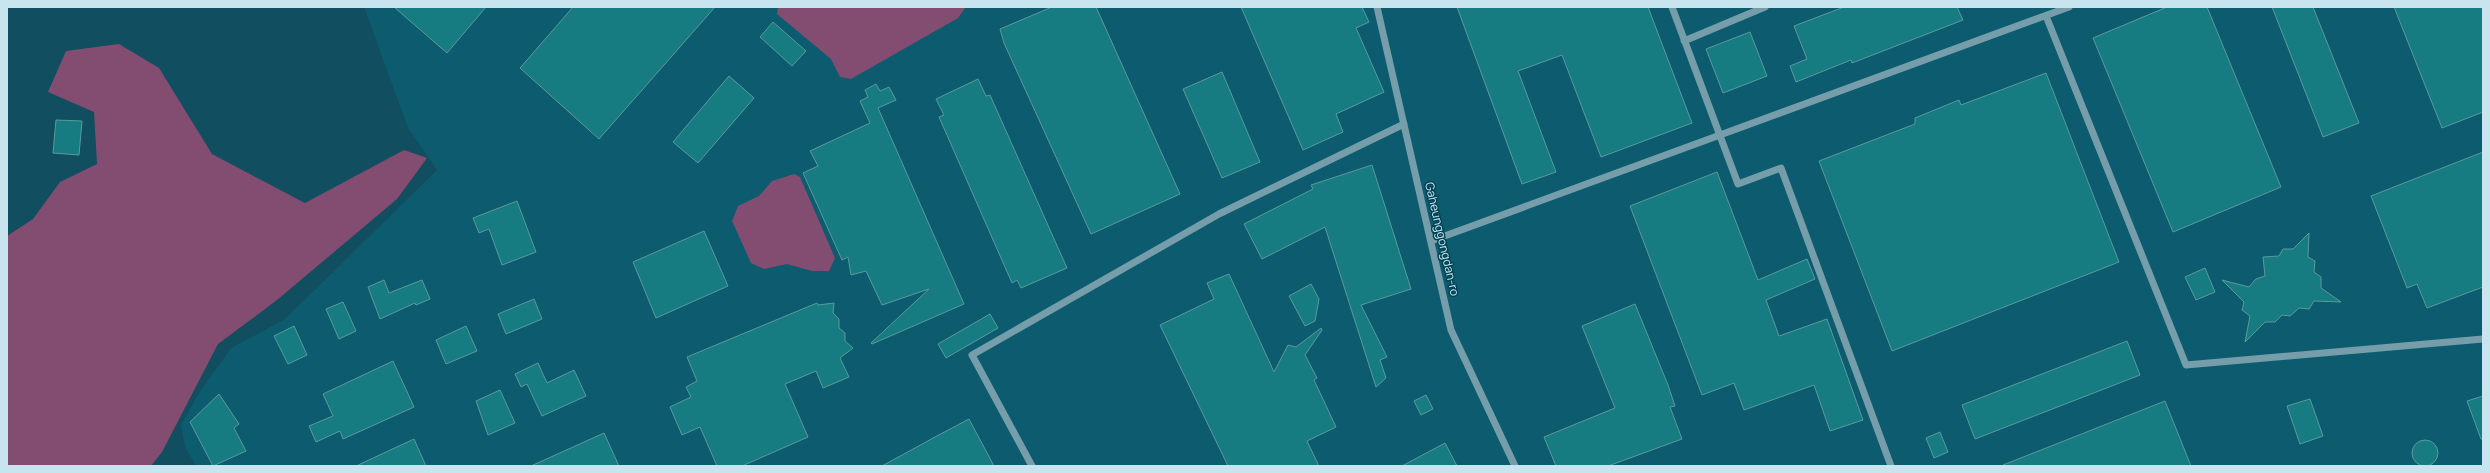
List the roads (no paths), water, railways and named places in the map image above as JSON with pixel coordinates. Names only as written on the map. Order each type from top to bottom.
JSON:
[{"type":"street","name":"Gaheunggongdan-ro","points":[[1377,7],[1451,330],[1515,466]]},
{"type":"street","points":[[1672,7],[1738,184],[1781,168],[1891,466]]},
{"type":"street","points":[[1684,41],[1765,7]]},
{"type":"street","points":[[1431,241],[2069,7]]},
{"type":"street","points":[[2046,16],[2186,365],[2483,339]]},
{"type":"street","points":[[1032,466],[972,355],[1219,214],[1404,124]]}]
